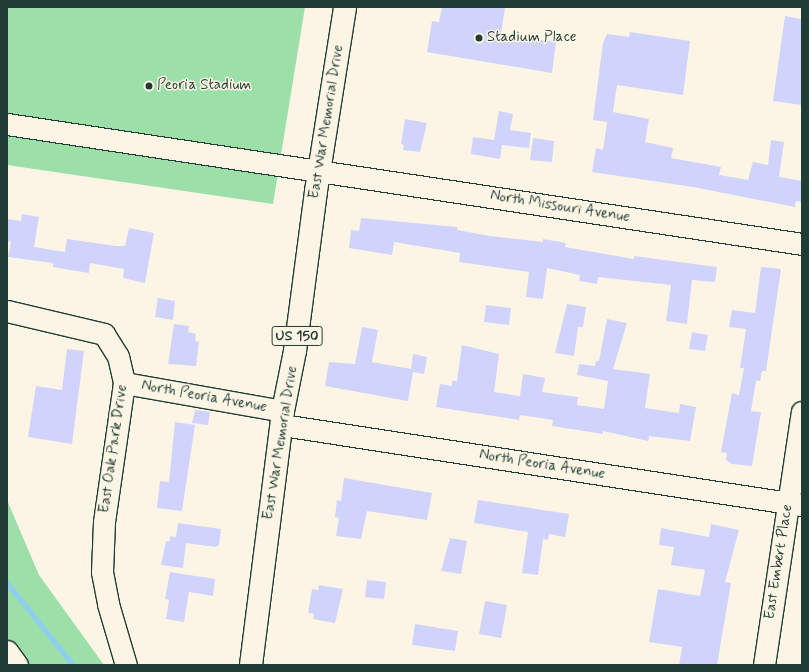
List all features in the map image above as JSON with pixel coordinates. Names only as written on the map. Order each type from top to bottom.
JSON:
[{"type":"highway","name":"East War Memorial Drive","points":[[251,665],[282,418],[295,351],[319,170],[345,7]]},
{"type":"street","name":"North Missouri Avenue","points":[[7,124],[802,244]]},
{"type":"street","name":"East Oak Park Drive","points":[[7,311],[104,334],[118,356],[124,383],[104,522],[102,572],[108,604],[126,665]]},
{"type":"street","name":"North Peoria Avenue","points":[[124,383],[282,418],[795,504]]},
{"type":"street","name":"East Embert Place","points":[[764,665],[795,504],[802,412]]},
{"type":"street","points":[[7,651],[17,665]]},
{"type":"green space","name":"Peoria Stadium","points":[[7,7],[305,7],[273,204],[7,165]]},
{"type":"green space","points":[[7,500],[39,575],[104,665],[7,665]]},
{"type":"building","name":"Stadium Place","points":[[442,7],[505,7],[501,34],[556,42],[552,73],[427,52],[432,21],[439,22]]},
{"type":"building","points":[[785,16],[802,19],[802,105],[773,101]]},
{"type":"building","points":[[630,32],[690,41],[683,95],[617,85],[613,112],[649,119],[645,142],[673,148],[671,158],[721,167],[719,175],[748,180],[753,162],[768,165],[771,140],[784,142],[779,177],[802,181],[802,202],[796,201],[795,207],[693,187],[592,172],[596,148],[603,150],[607,122],[593,120],[603,43],[607,34],[629,37]]},
{"type":"building","points":[[499,111],[513,114],[510,130],[531,133],[529,148],[502,145],[500,159],[471,154],[473,137],[494,140]]},
{"type":"building","points":[[405,119],[427,123],[420,152],[403,150],[404,145],[401,144]]},
{"type":"building","points":[[533,138],[554,141],[552,162],[530,160]]},
{"type":"building","points":[[22,214],[39,217],[34,247],[65,252],[67,239],[125,246],[129,228],[154,233],[145,283],[123,278],[124,269],[90,263],[89,273],[53,267],[53,263],[8,257],[11,242],[7,241],[7,219],[21,221]]},
{"type":"building","points":[[361,218],[457,227],[457,230],[490,236],[543,242],[543,239],[566,243],[565,247],[634,259],[634,256],[717,267],[715,282],[692,280],[687,324],[666,321],[671,285],[598,277],[597,284],[579,281],[580,275],[547,268],[543,299],[526,297],[529,272],[459,262],[460,253],[394,242],[392,255],[349,248],[351,230],[359,231]]},
{"type":"building","points":[[761,267],[781,269],[766,371],[762,371],[760,381],[756,381],[751,411],[761,412],[752,466],[732,464],[726,460],[727,453],[721,452],[732,393],[739,395],[744,368],[740,368],[746,329],[729,327],[732,310],[755,313]]},
{"type":"building","points":[[158,298],[175,301],[173,320],[155,317]]},
{"type":"building","points":[[567,304],[586,307],[583,327],[578,327],[574,356],[555,353]]},
{"type":"building","points":[[486,305],[511,308],[509,325],[484,322]]},
{"type":"building","points":[[607,319],[627,323],[613,369],[650,374],[645,408],[679,413],[680,404],[696,407],[690,441],[649,436],[648,441],[603,431],[603,434],[552,426],[553,420],[520,415],[519,420],[436,407],[440,384],[452,386],[452,381],[457,381],[462,345],[499,354],[494,392],[520,396],[523,374],[545,378],[542,392],[578,397],[577,405],[604,409],[608,381],[577,375],[579,364],[595,366],[596,361],[599,361]]},
{"type":"building","points":[[174,324],[189,326],[188,332],[196,334],[195,341],[199,342],[196,366],[168,364]]},
{"type":"building","points":[[362,327],[378,330],[372,362],[411,369],[413,354],[427,357],[424,374],[413,372],[408,401],[325,386],[329,362],[355,364]]},
{"type":"building","points":[[692,332],[708,335],[705,351],[689,349]]},
{"type":"building","points":[[67,349],[84,351],[72,444],[28,437],[36,386],[62,390]]},
{"type":"building","points":[[195,410],[210,412],[208,425],[192,423]]},
{"type":"building","points":[[175,422],[195,425],[182,511],[157,508],[160,481],[169,482]]},
{"type":"building","points":[[344,478],[432,493],[427,520],[367,511],[361,539],[336,536],[339,518],[335,517],[337,500],[341,501]]},
{"type":"building","points":[[478,500],[569,514],[565,537],[549,534],[548,540],[543,539],[538,575],[522,573],[528,532],[474,523]]},
{"type":"building","points":[[178,523],[221,529],[219,545],[216,547],[186,543],[183,568],[161,565],[166,541],[170,541],[170,536],[176,537]]},
{"type":"building","points":[[711,524],[739,530],[725,582],[731,583],[717,665],[679,665],[682,647],[649,642],[658,589],[700,596],[705,570],[671,565],[674,547],[659,545],[661,528],[709,537]]},
{"type":"building","points":[[450,538],[467,541],[461,574],[441,571]]},
{"type":"building","points":[[170,572],[215,579],[213,596],[189,592],[184,622],[166,619],[169,600],[165,599]]},
{"type":"building","points":[[367,580],[386,582],[384,599],[365,597]]},
{"type":"building","points":[[319,585],[343,589],[335,623],[313,619],[314,614],[308,613],[312,589],[318,590]]},
{"type":"building","points":[[485,601],[507,605],[501,638],[479,634]]},
{"type":"building","points":[[415,624],[458,631],[455,651],[412,645]]},
{"type":"waterway","points":[[7,583],[73,665]]},
{"type":"place","name":"Stadium Place","points":[[479,38]]},
{"type":"place","name":"Peoria Stadium","points":[[149,86]]}]
